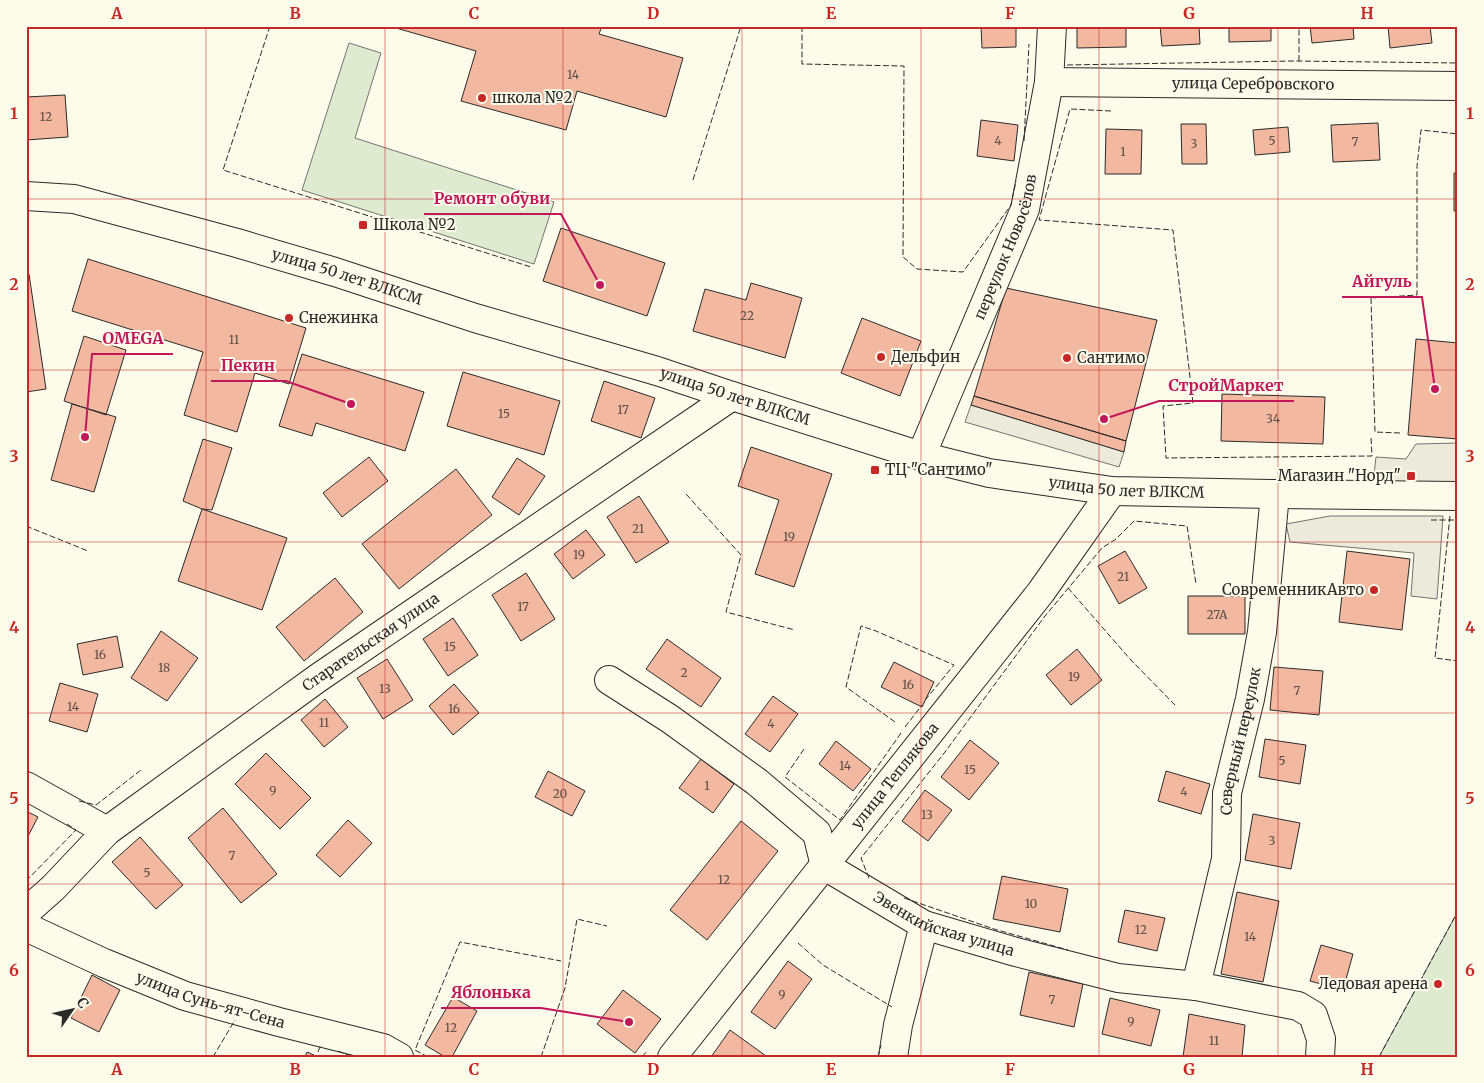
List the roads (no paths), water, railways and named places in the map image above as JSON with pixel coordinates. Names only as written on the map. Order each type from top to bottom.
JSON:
[{"type":"street","name":"переулок Новосёлов","points":[[921,456],[1025,209],[1048,82],[1052,26]]},
{"type":"street","name":"улица Серебровского","points":[[1048,82],[1458,86]]},
{"type":"street","name":"улица 50 лет ВЛКСМ","points":[[26,196],[74,199],[237,243],[335,272],[475,318],[657,371],[921,456],[989,473],[1112,491],[1458,496]]},
{"type":"street","name":"Старательская улица","points":[[26,912],[53,888],[108,831],[318,678],[732,396]]},
{"type":"street","name":"улица Теплякова","points":[[672,1057],[1041,592],[1112,491]]},
{"type":"street","name":"Северный переулок","points":[[1196,986],[1226,859],[1227,793],[1250,699],[1262,632],[1275,494]]},
{"type":"street","points":[[608,680],[670,719],[757,782],[817,833],[825,866]]},
{"type":"street","points":[[26,786],[108,831]]},
{"type":"street","name":"Эвенкийская улица","points":[[825,866],[924,924],[1016,952],[1118,978],[1196,986],[1298,1006],[1313,1015],[1322,1039],[1320,1057]]},
{"type":"street","points":[[893,1057],[898,1025],[924,924]]},
{"type":"street","name":"улица Сунь-ят-Сена","points":[[26,927],[104,963],[185,996],[383,1048],[400,1057]]},
{"type":"place","name":"школа №2","points":[[482,98]]},
{"type":"place","name":"Школа №2","points":[[363,225]]},
{"type":"place","name":"Ремонт обуви","points":[[600,285]]},
{"type":"place","name":"Снежинка","points":[[289,318]]},
{"type":"place","name":"Дельфин","points":[[881,357]]},
{"type":"place","name":"Сантимо","points":[[1067,358]]},
{"type":"place","name":"Айгуль","points":[[1435,389]]},
{"type":"place","name":"Пекин","points":[[351,404]]},
{"type":"place","name":"СтройМаркет","points":[[1104,419]]},
{"type":"place","name":"OMEGA","points":[[85,437]]},
{"type":"place","name":"ТЦ \"Сантимо\"","points":[[875,470]]},
{"type":"place","name":"Магазин \"Норд\"","points":[[1411,476]]},
{"type":"place","name":"СовременникАвто","points":[[1374,590]]},
{"type":"place","name":"Ледовая арена","points":[[1438,984]]},
{"type":"place","name":"Яблонька","points":[[629,1022]]}]
